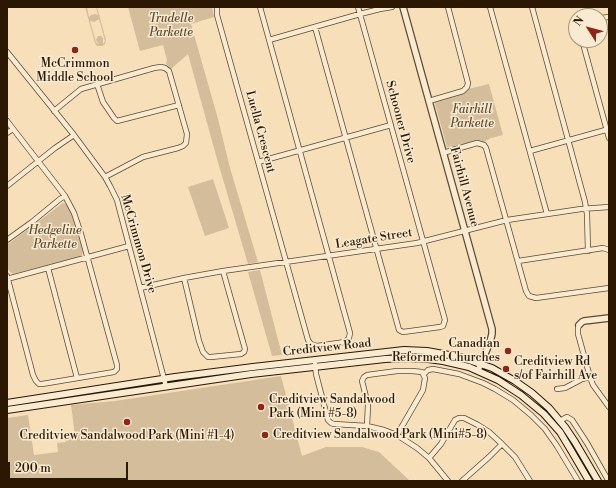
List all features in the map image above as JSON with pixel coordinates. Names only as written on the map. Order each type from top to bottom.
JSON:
[{"type":"main road","name":"Creditview Road","points":[[7,403],[253,367],[363,354],[411,350],[427,351],[449,354],[492,368],[523,386],[544,404],[560,421],[575,442],[598,481]]},
{"type":"main road","name":"Creditview Road","points":[[7,410],[218,378],[385,359],[417,358],[448,362],[469,367],[512,388],[530,401],[544,414],[564,438],[589,481]]},
{"type":"street","name":"Luella Crescent","points":[[217,7],[217,14],[308,340],[311,344],[317,346],[345,342],[349,338],[350,333],[329,256]]},
{"type":"street","points":[[260,7],[329,256]]},
{"type":"street","name":"Schooner Drive","points":[[358,7],[445,320],[443,326],[403,332],[399,330],[377,249]]},
{"type":"street","points":[[269,40],[360,14],[392,7]]},
{"type":"street","name":"Fairhill Avenue","points":[[403,7],[492,328],[490,342],[478,371]]},
{"type":"street","points":[[429,101],[463,91],[467,87],[468,83],[448,7]]},
{"type":"street","points":[[490,7],[547,214]]},
{"type":"street","points":[[532,7],[586,208],[588,251]]},
{"type":"street","points":[[315,27],[377,249]]},
{"type":"street","points":[[584,48],[608,129],[609,138]]},
{"type":"street","name":"McCrimmon Drive","points":[[7,52],[74,135],[105,177],[117,200],[166,387]]},
{"type":"street","points":[[54,111],[80,89],[154,68],[161,67],[169,71],[187,134],[186,143],[178,148],[143,157],[105,177]]},
{"type":"street","points":[[97,84],[103,102],[117,121],[179,105]]},
{"type":"street","points":[[7,121],[65,196],[74,213],[81,234],[87,258],[117,364],[117,369],[112,373],[39,384],[33,375],[7,278],[87,258],[129,246]]},
{"type":"street","points":[[258,162],[391,125]]},
{"type":"street","points":[[7,133],[13,129]]},
{"type":"street","points":[[530,151],[608,129]]},
{"type":"street","points":[[7,186],[74,135]]},
{"type":"street","points":[[443,153],[477,143],[486,148],[529,296],[533,298],[609,288]]},
{"type":"street","points":[[7,240],[65,196]]},
{"type":"street","name":"Leagate Street","points":[[140,288],[184,278],[423,242],[464,230],[507,220],[586,208],[609,207]]},
{"type":"street","points":[[518,261],[605,248],[609,250]]},
{"type":"street","points":[[48,268],[77,378]]},
{"type":"street","points":[[184,278],[203,352],[211,357],[241,354],[245,349],[223,272]]},
{"type":"street","points":[[609,318],[584,321],[578,328],[578,334],[593,385],[609,406]]},
{"type":"street","points":[[315,360],[316,374],[328,420],[331,423],[367,426],[397,435],[429,458],[448,481]]},
{"type":"street","points":[[424,374],[428,370],[433,369],[459,374],[483,383],[513,400],[531,415],[548,433],[558,446],[578,481]]},
{"type":"street","points":[[367,426],[368,405],[362,381],[365,375],[406,371],[420,371],[424,374]]},
{"type":"street","points":[[397,435],[423,390],[425,378],[424,374]]},
{"type":"street","points":[[557,390],[590,377]]},
{"type":"street","points":[[560,421],[567,417],[572,420],[588,444],[608,480]]},
{"type":"street","points":[[429,458],[441,444],[455,420],[464,418],[489,432],[502,444],[515,457],[530,481]]},
{"type":"street","points":[[462,481],[489,458],[502,444]]},
{"type":"green space","points":[[85,7],[87,7],[89,17],[95,14],[98,15],[97,7],[106,40],[105,44],[102,46],[97,46]],"holes":[[[99,19],[105,41],[103,44],[103,38],[98,36],[96,40],[99,45],[96,42],[90,21],[94,22]]]},
{"type":"green space","name":"Trudelle Parkette","points":[[128,7],[212,7],[214,17],[191,24],[218,119],[230,168],[258,262],[248,264],[188,54],[171,69],[166,64],[167,60],[163,45],[140,51]]},
{"type":"green space","name":"Fairhill Parkette","points":[[489,84],[503,135],[491,138],[484,142],[475,141],[452,148],[447,147],[435,102],[462,94],[468,89]]},
{"type":"green space","points":[[213,179],[229,228],[205,236],[188,187]]},
{"type":"green space","name":"Hedgeline Parkette","points":[[63,203],[68,205],[75,220],[83,251],[82,256],[13,274],[9,271],[7,266],[7,245]]},
{"type":"green space","points":[[260,270],[282,355],[272,356],[248,272]]},
{"type":"green space","points":[[281,376],[302,456],[326,447],[362,447],[379,452],[410,481],[7,481],[7,418],[28,415],[34,455],[58,452],[57,443],[66,442],[65,438],[75,436],[71,405],[115,401]]},
{"type":"place","name":"McCrimmon Middle School","points":[[75,50]]},
{"type":"place","name":"Canadian Reformed Churches","points":[[508,351]]},
{"type":"place","name":"Creditview Rd s/of Fairhill Ave","points":[[506,369]]},
{"type":"place","name":"Creditview Sandalwood Park (Mini #5-8)","points":[[261,407]]},
{"type":"place","name":"Creditview Sandalwood Park (Mini #1-4)","points":[[127,422]]},
{"type":"place","name":"Creditview Sandalwood Park (Mini#5-8)","points":[[265,435]]}]
